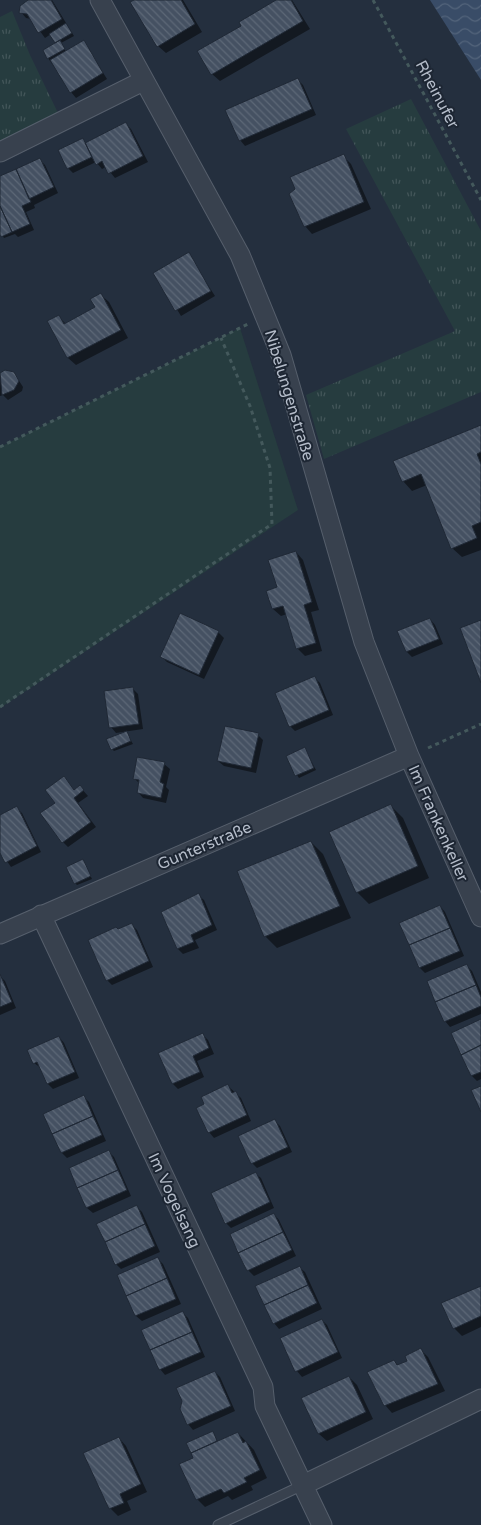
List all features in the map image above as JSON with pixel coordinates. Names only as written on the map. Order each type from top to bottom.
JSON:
[{"type":"street","name":"Nibelungenstraße","points":[[100,0],[143,82],[240,255],[281,355],[364,642],[409,756]]},
{"type":"street","points":[[0,152],[143,82]]},
{"type":"street","name":"Gunterstraße","points":[[0,934],[409,756]]},
{"type":"street","name":"Im Frankenkeller","points":[[409,756],[481,917]]},
{"type":"street","name":"Im Vogelsang","points":[[41,915],[263,1387],[266,1406],[322,1525]]},
{"type":"street","points":[[303,1485],[481,1399]]},
{"type":"lane","points":[[218,1525],[303,1485]]},
{"type":"path","name":"Rheinufer","points":[[374,0],[481,200]]},
{"type":"path","points":[[0,447],[240,328]]},
{"type":"path","points":[[0,707],[272,524],[270,468],[250,406],[221,338]]},
{"type":"path","points":[[409,756],[481,724]]},
{"type":"green space","points":[[12,11],[30,55],[58,113],[0,141],[0,17]]},
{"type":"green space","points":[[411,99],[481,231],[481,392],[324,459],[306,395],[455,331],[346,129]]},
{"type":"green space","points":[[240,328],[298,510],[0,708],[0,447]]},
{"type":"water","points":[[430,0],[481,0],[481,80]]},
{"type":"building","points":[[28,0],[51,0],[62,19],[38,33],[27,14],[19,13],[20,6]]},
{"type":"building","points":[[134,0],[181,0],[195,24],[157,47],[130,2]]},
{"type":"building","points":[[276,0],[291,0],[303,21],[211,75],[197,51],[241,26],[239,22]]},
{"type":"building","points":[[66,23],[72,33],[55,43],[49,34]]},
{"type":"building","points":[[60,40],[65,49],[47,59],[43,50]]},
{"type":"building","points":[[84,40],[103,73],[70,93],[50,60]]},
{"type":"building","points":[[298,78],[312,109],[239,141],[225,110]]},
{"type":"building","points":[[126,122],[143,156],[108,174],[102,161],[96,165],[85,143]]},
{"type":"building","points":[[83,138],[92,157],[67,169],[58,150]]},
{"type":"building","points":[[344,154],[364,202],[304,227],[289,194],[295,189],[290,177]]},
{"type":"building","points":[[40,158],[54,187],[29,199],[16,169]]},
{"type":"building","points":[[16,169],[31,202],[22,206],[30,224],[12,232],[0,206],[0,176]]},
{"type":"building","points":[[0,206],[12,232],[1,237],[0,235]]},
{"type":"building","points":[[189,252],[211,291],[175,311],[153,273]]},
{"type":"building","points":[[101,293],[121,330],[67,358],[47,321],[59,315],[64,324],[95,307],[90,299]]},
{"type":"building","points":[[5,370],[14,372],[19,381],[14,390],[2,395],[0,373]]},
{"type":"building","points":[[481,425],[481,452],[477,454],[481,464],[481,522],[472,526],[477,538],[451,549],[421,474],[402,482],[393,461]]},
{"type":"building","points":[[296,551],[312,602],[304,605],[316,643],[296,649],[283,606],[272,609],[266,591],[277,587],[268,560]]},
{"type":"building","points":[[180,613],[219,631],[199,675],[160,657]]},
{"type":"building","points":[[430,618],[439,639],[406,652],[397,631]]},
{"type":"building","points":[[481,620],[481,683],[460,628]]},
{"type":"building","points":[[315,676],[329,710],[289,727],[275,693]]},
{"type":"building","points":[[133,687],[139,724],[109,728],[104,691]]},
{"type":"building","points":[[225,726],[259,733],[251,768],[217,761]]},
{"type":"building","points":[[127,731],[131,741],[111,750],[106,739]]},
{"type":"building","points":[[305,747],[314,768],[295,776],[286,756]]},
{"type":"building","points":[[137,757],[165,762],[160,782],[164,784],[161,798],[137,793],[139,780],[133,779]]},
{"type":"building","points":[[64,776],[74,790],[80,785],[84,790],[74,798],[91,822],[62,843],[40,813],[55,803],[45,790]]},
{"type":"building","points":[[391,804],[418,866],[356,893],[329,832]]},
{"type":"building","points":[[17,806],[37,846],[5,863],[0,853],[0,815]]},
{"type":"building","points":[[311,841],[340,906],[264,937],[237,871]]},
{"type":"building","points":[[83,859],[91,876],[74,884],[66,867]]},
{"type":"building","points":[[199,893],[212,925],[191,935],[194,942],[177,949],[161,912]]},
{"type":"building","points":[[440,905],[450,928],[409,945],[399,923]]},
{"type":"building","points":[[132,923],[149,961],[106,981],[88,940],[116,927],[118,929]]},
{"type":"building","points":[[450,928],[460,951],[419,968],[409,945]]},
{"type":"building","points":[[467,964],[476,985],[435,1002],[427,981]]},
{"type":"building","points":[[0,974],[12,1002],[0,1007]]},
{"type":"building","points":[[476,985],[481,997],[481,1006],[444,1022],[435,1002]]},
{"type":"building","points":[[481,1019],[481,1045],[461,1055],[451,1033]]},
{"type":"building","points":[[203,1033],[209,1048],[193,1056],[200,1072],[172,1084],[158,1053]]},
{"type":"building","points":[[59,1036],[75,1072],[47,1084],[37,1062],[33,1064],[27,1050]]},
{"type":"building","points":[[481,1045],[481,1072],[471,1076],[461,1055]]},
{"type":"building","points":[[228,1084],[232,1093],[236,1091],[247,1115],[208,1133],[196,1108],[204,1104],[201,1097]]},
{"type":"building","points":[[481,1086],[481,1112],[471,1090]]},
{"type":"building","points":[[84,1095],[93,1116],[52,1134],[43,1114]]},
{"type":"building","points":[[93,1116],[102,1135],[61,1153],[52,1134]]},
{"type":"building","points":[[275,1119],[288,1147],[251,1164],[238,1136]]},
{"type":"building","points":[[109,1150],[118,1170],[77,1188],[69,1168]]},
{"type":"building","points":[[118,1170],[127,1190],[86,1208],[77,1188]]},
{"type":"building","points":[[256,1172],[270,1202],[225,1224],[211,1193]]},
{"type":"building","points":[[137,1205],[145,1224],[105,1242],[96,1224]]},
{"type":"building","points":[[274,1213],[283,1232],[238,1253],[230,1234]]},
{"type":"building","points":[[145,1224],[155,1246],[115,1265],[105,1242]]},
{"type":"building","points":[[283,1232],[292,1250],[247,1271],[238,1253]]},
{"type":"building","points":[[158,1257],[167,1278],[126,1296],[117,1275]]},
{"type":"building","points":[[300,1266],[308,1285],[264,1305],[255,1286]]},
{"type":"building","points":[[167,1278],[176,1299],[135,1316],[126,1296]]},
{"type":"building","points":[[308,1285],[317,1303],[273,1324],[264,1305]]},
{"type":"building","points":[[481,1286],[481,1316],[453,1329],[441,1303]]},
{"type":"building","points":[[183,1311],[192,1332],[150,1350],[141,1330]]},
{"type":"building","points":[[322,1319],[338,1352],[295,1372],[280,1338]]},
{"type":"building","points":[[192,1332],[201,1352],[159,1370],[150,1350]]},
{"type":"building","points":[[421,1348],[438,1384],[384,1406],[367,1372],[394,1360],[397,1365],[407,1361],[405,1356]]},
{"type":"building","points":[[215,1371],[231,1406],[187,1425],[180,1409],[182,1401],[176,1388]]},
{"type":"building","points":[[349,1376],[366,1412],[318,1434],[301,1398]]},
{"type":"building","points":[[213,1431],[217,1441],[191,1453],[186,1443]]},
{"type":"building","points":[[238,1432],[243,1443],[246,1441],[260,1470],[244,1478],[247,1482],[224,1493],[221,1489],[196,1500],[179,1464],[193,1458],[191,1453]]},
{"type":"building","points":[[119,1437],[141,1484],[120,1494],[124,1503],[109,1509],[83,1453]]}]
